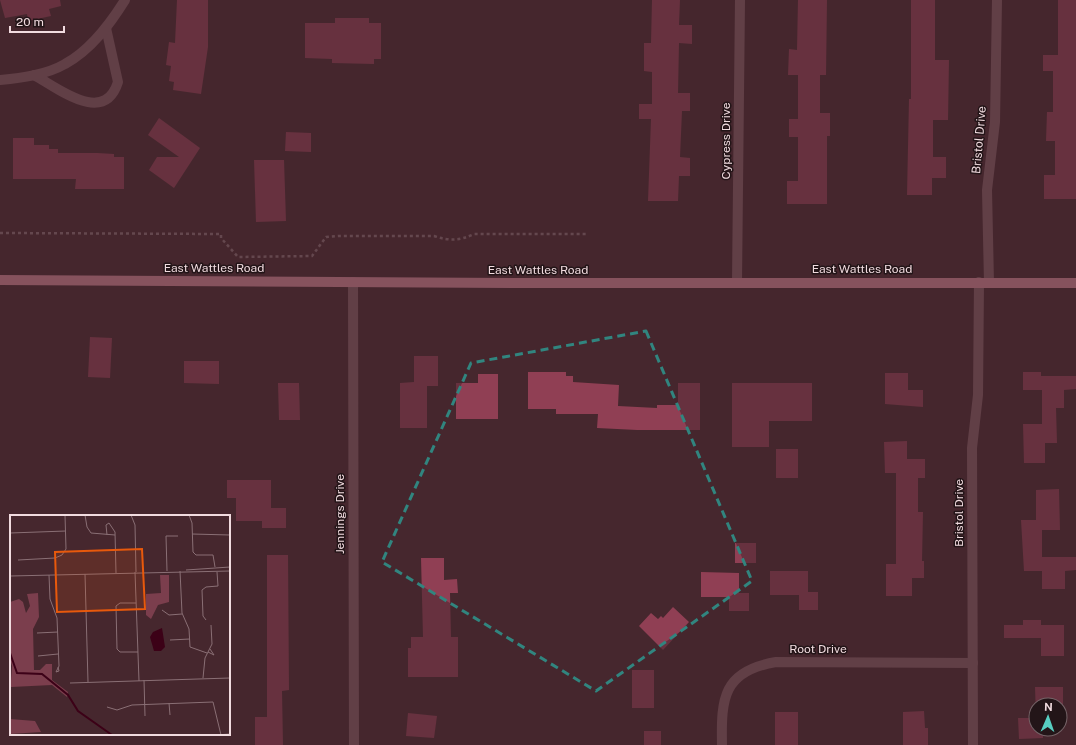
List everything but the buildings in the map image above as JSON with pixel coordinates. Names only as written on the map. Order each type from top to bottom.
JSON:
[{"type":"main road","name":"East Wattles Road","points":[[0,280],[1076,283]]},
{"type":"street","points":[[0,80],[34,75],[65,65],[88,47],[106,28],[125,0]]},
{"type":"street","name":"Cypress Drive","points":[[737,282],[740,0]]},
{"type":"street","name":"Bristol Drive","points":[[973,745],[972,448],[978,395],[988,190],[995,122],[997,0]]},
{"type":"street","points":[[34,75],[81,102],[96,103],[110,97],[115,91],[118,82],[106,28]]},
{"type":"street","name":"Jennings Drive","points":[[352,282],[354,745]]},
{"type":"street","name":"Root Drive","points":[[722,745],[722,716],[725,696],[732,682],[744,673],[762,664],[776,662],[973,663]]},
{"type":"path","points":[[0,233],[221,234],[221,238],[238,257],[312,256],[326,237],[338,236],[434,236],[446,240],[462,240],[474,234],[588,234]]},
{"type":"highlighted area","points":[[646,331],[752,581],[596,691],[382,562],[471,363]]}]
